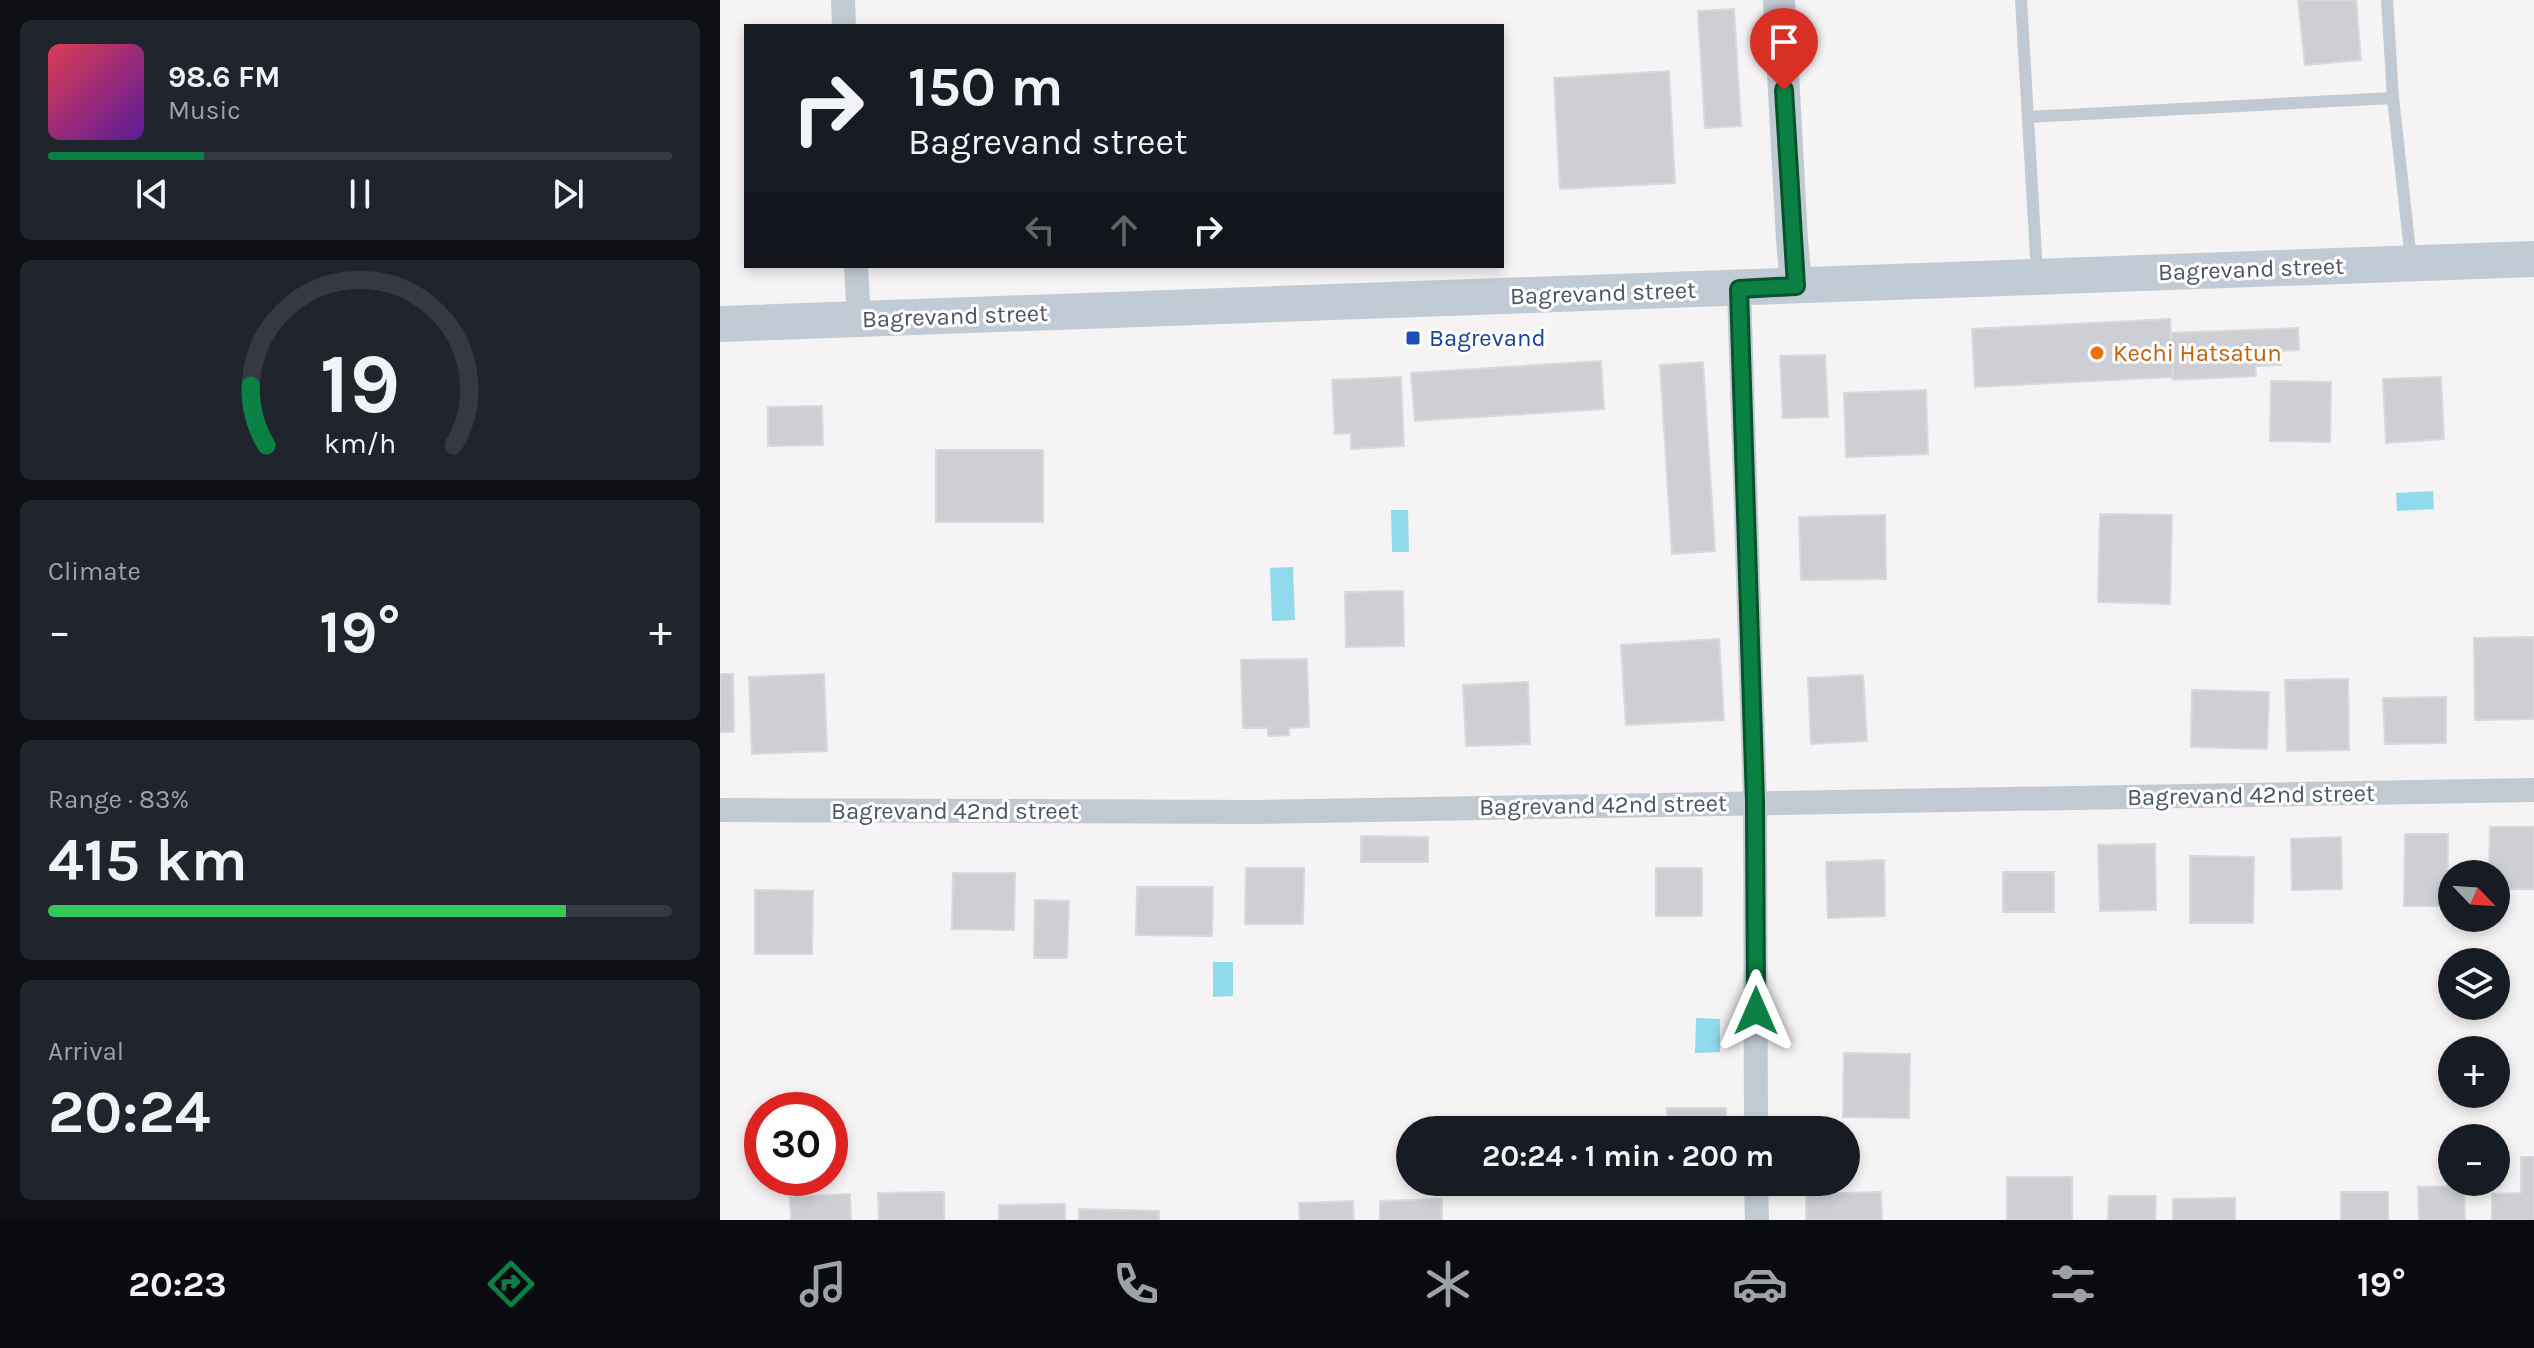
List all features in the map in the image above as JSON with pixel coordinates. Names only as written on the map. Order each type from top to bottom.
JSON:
[{"type":"main road","name":"Bagrevand street","points":[[720,324],[2534,259]]},
{"type":"street","points":[[843,0],[844,24]]},
{"type":"street","points":[[1779,0],[1796,286]]},
{"type":"street","points":[[856,268],[859,319]]},
{"type":"street","points":[[1739,289],[1755,802],[1756,1116]]},
{"type":"street","name":"Bagrevand 42nd street","points":[[720,810],[1255,812],[2534,790]]},
{"type":"street","points":[[1756,1196],[1757,1220]]},
{"type":"lane","points":[[2021,0],[2037,276]]},
{"type":"lane","points":[[2387,0],[2393,98],[2411,263]]},
{"type":"lane","points":[[2028,117],[2393,98]]},
{"type":"water","points":[[2433,491],[2434,509],[2397,511],[2396,493]]},
{"type":"water","points":[[1391,510],[1408,510],[1409,552],[1392,552]]},
{"type":"water","points":[[1293,567],[1295,620],[1272,621],[1270,568]]},
{"type":"water","points":[[1213,962],[1233,962],[1233,996],[1213,997]]},
{"type":"water","points":[[1696,1018],[1720,1019],[1720,1052],[1695,1053]]},
{"type":"building","points":[[2298,0],[2356,0],[2361,60],[2305,65]]},
{"type":"building","points":[[1734,9],[1741,126],[1705,128],[1698,11]]},
{"type":"building","points":[[1669,71],[1675,183],[1560,189],[1554,78]]},
{"type":"building","points":[[2170,319],[2173,377],[1975,387],[1972,329]]},
{"type":"building","points":[[2298,328],[2299,350],[2280,351],[2281,365],[2255,366],[2256,376],[2173,380],[2171,333]]},
{"type":"building","points":[[1825,355],[1828,417],[1783,418],[1780,356]]},
{"type":"building","points":[[1601,361],[1604,409],[1415,421],[1411,373]]},
{"type":"building","points":[[1703,362],[1715,551],[1672,554],[1660,365]]},
{"type":"building","points":[[1401,377],[1404,446],[1351,449],[1351,433],[1335,434],[1332,380]]},
{"type":"building","points":[[2441,377],[2444,439],[2386,443],[2383,379]]},
{"type":"building","points":[[2271,381],[2331,382],[2330,442],[2270,441]]},
{"type":"building","points":[[1926,390],[1928,454],[1846,457],[1844,393]]},
{"type":"building","points":[[822,406],[823,445],[768,446],[768,407]]},
{"type":"building","points":[[936,450],[1043,450],[1043,522],[936,522]]},
{"type":"building","points":[[2100,514],[2172,515],[2170,604],[2098,602]]},
{"type":"building","points":[[1885,515],[1886,579],[1801,580],[1799,517]]},
{"type":"building","points":[[1403,591],[1404,646],[1346,647],[1345,592]]},
{"type":"building","points":[[2534,637],[2534,719],[2475,720],[2474,638]]},
{"type":"building","points":[[1719,639],[1724,720],[1626,725],[1621,645]]},
{"type":"building","points":[[1307,659],[1309,727],[1289,728],[1289,735],[1268,736],[1268,728],[1243,728],[1241,660]]},
{"type":"building","points":[[720,674],[733,674],[734,732],[720,732]]},
{"type":"building","points":[[824,674],[827,751],[752,754],[749,677]]},
{"type":"building","points":[[1863,675],[1867,741],[1811,744],[1808,678]]},
{"type":"building","points":[[2348,679],[2349,750],[2287,751],[2285,680]]},
{"type":"building","points":[[1528,682],[1530,744],[1466,746],[1463,685]]},
{"type":"building","points":[[2192,690],[2269,692],[2267,749],[2191,747]]},
{"type":"building","points":[[2446,697],[2446,743],[2385,744],[2383,698]]},
{"type":"building","points":[[2490,827],[2534,827],[2534,889],[2510,889],[2510,860],[2489,860]]},
{"type":"building","points":[[2405,834],[2448,834],[2448,860],[2438,860],[2438,906],[2404,906]]},
{"type":"building","points":[[1361,836],[1428,837],[1428,862],[1361,862]]},
{"type":"building","points":[[2341,837],[2342,889],[2292,890],[2291,839]]},
{"type":"building","points":[[2155,844],[2156,910],[2100,911],[2098,845]]},
{"type":"building","points":[[2190,856],[2254,857],[2253,923],[2190,923]]},
{"type":"building","points":[[1884,860],[1885,916],[1828,918],[1826,862]]},
{"type":"building","points":[[1246,868],[1304,868],[1303,924],[1245,924]]},
{"type":"building","points":[[1656,868],[1702,868],[1702,916],[1656,916]]},
{"type":"building","points":[[2003,872],[2054,872],[2054,912],[2003,912]]},
{"type":"building","points":[[953,873],[1015,873],[1014,930],[952,929]]},
{"type":"building","points":[[1137,887],[1213,887],[1212,936],[1136,935]]},
{"type":"building","points":[[755,890],[813,891],[812,954],[755,954]]},
{"type":"building","points":[[1035,900],[1069,901],[1067,958],[1034,958]]},
{"type":"building","points":[[1844,1053],[1910,1054],[1909,1118],[1843,1116]]},
{"type":"building","points":[[1667,1108],[1726,1108],[1726,1116],[1667,1116]]},
{"type":"building","points":[[2521,1157],[2534,1157],[2534,1220],[2492,1220],[2492,1196],[2521,1193]]},
{"type":"building","points":[[2007,1177],[2072,1177],[2072,1220],[2007,1220]]},
{"type":"building","points":[[2418,1187],[2438,1187],[2438,1196],[2464,1196],[2465,1220],[2419,1220]]},
{"type":"building","points":[[944,1192],[944,1220],[879,1220],[878,1193]]},
{"type":"building","points":[[1881,1192],[1882,1220],[1806,1220],[1806,1196],[1860,1196],[1860,1193]]},
{"type":"building","points":[[2341,1192],[2388,1192],[2388,1220],[2341,1220]]},
{"type":"building","points":[[848,1194],[851,1220],[791,1220],[790,1197]]},
{"type":"building","points":[[2109,1196],[2156,1196],[2155,1220],[2108,1220]]},
{"type":"building","points":[[2235,1198],[2235,1220],[2173,1220],[2173,1199]]},
{"type":"building","points":[[1442,1199],[1442,1220],[1380,1220],[1380,1201]]},
{"type":"building","points":[[1353,1201],[1354,1220],[1300,1220],[1299,1203]]},
{"type":"building","points":[[1065,1204],[1065,1220],[999,1220],[999,1205]]},
{"type":"building","points":[[1079,1209],[1159,1211],[1159,1220],[1079,1220]]},
{"type":"place","name":"Bagrevand","points":[[1413,338]]},
{"type":"place","name":"Kechi Hatsatun","points":[[2097,353]]},
{"type":"route","points":[[1756,1011],[1755,802],[1739,289],[1796,286],[1784,90]]}]
